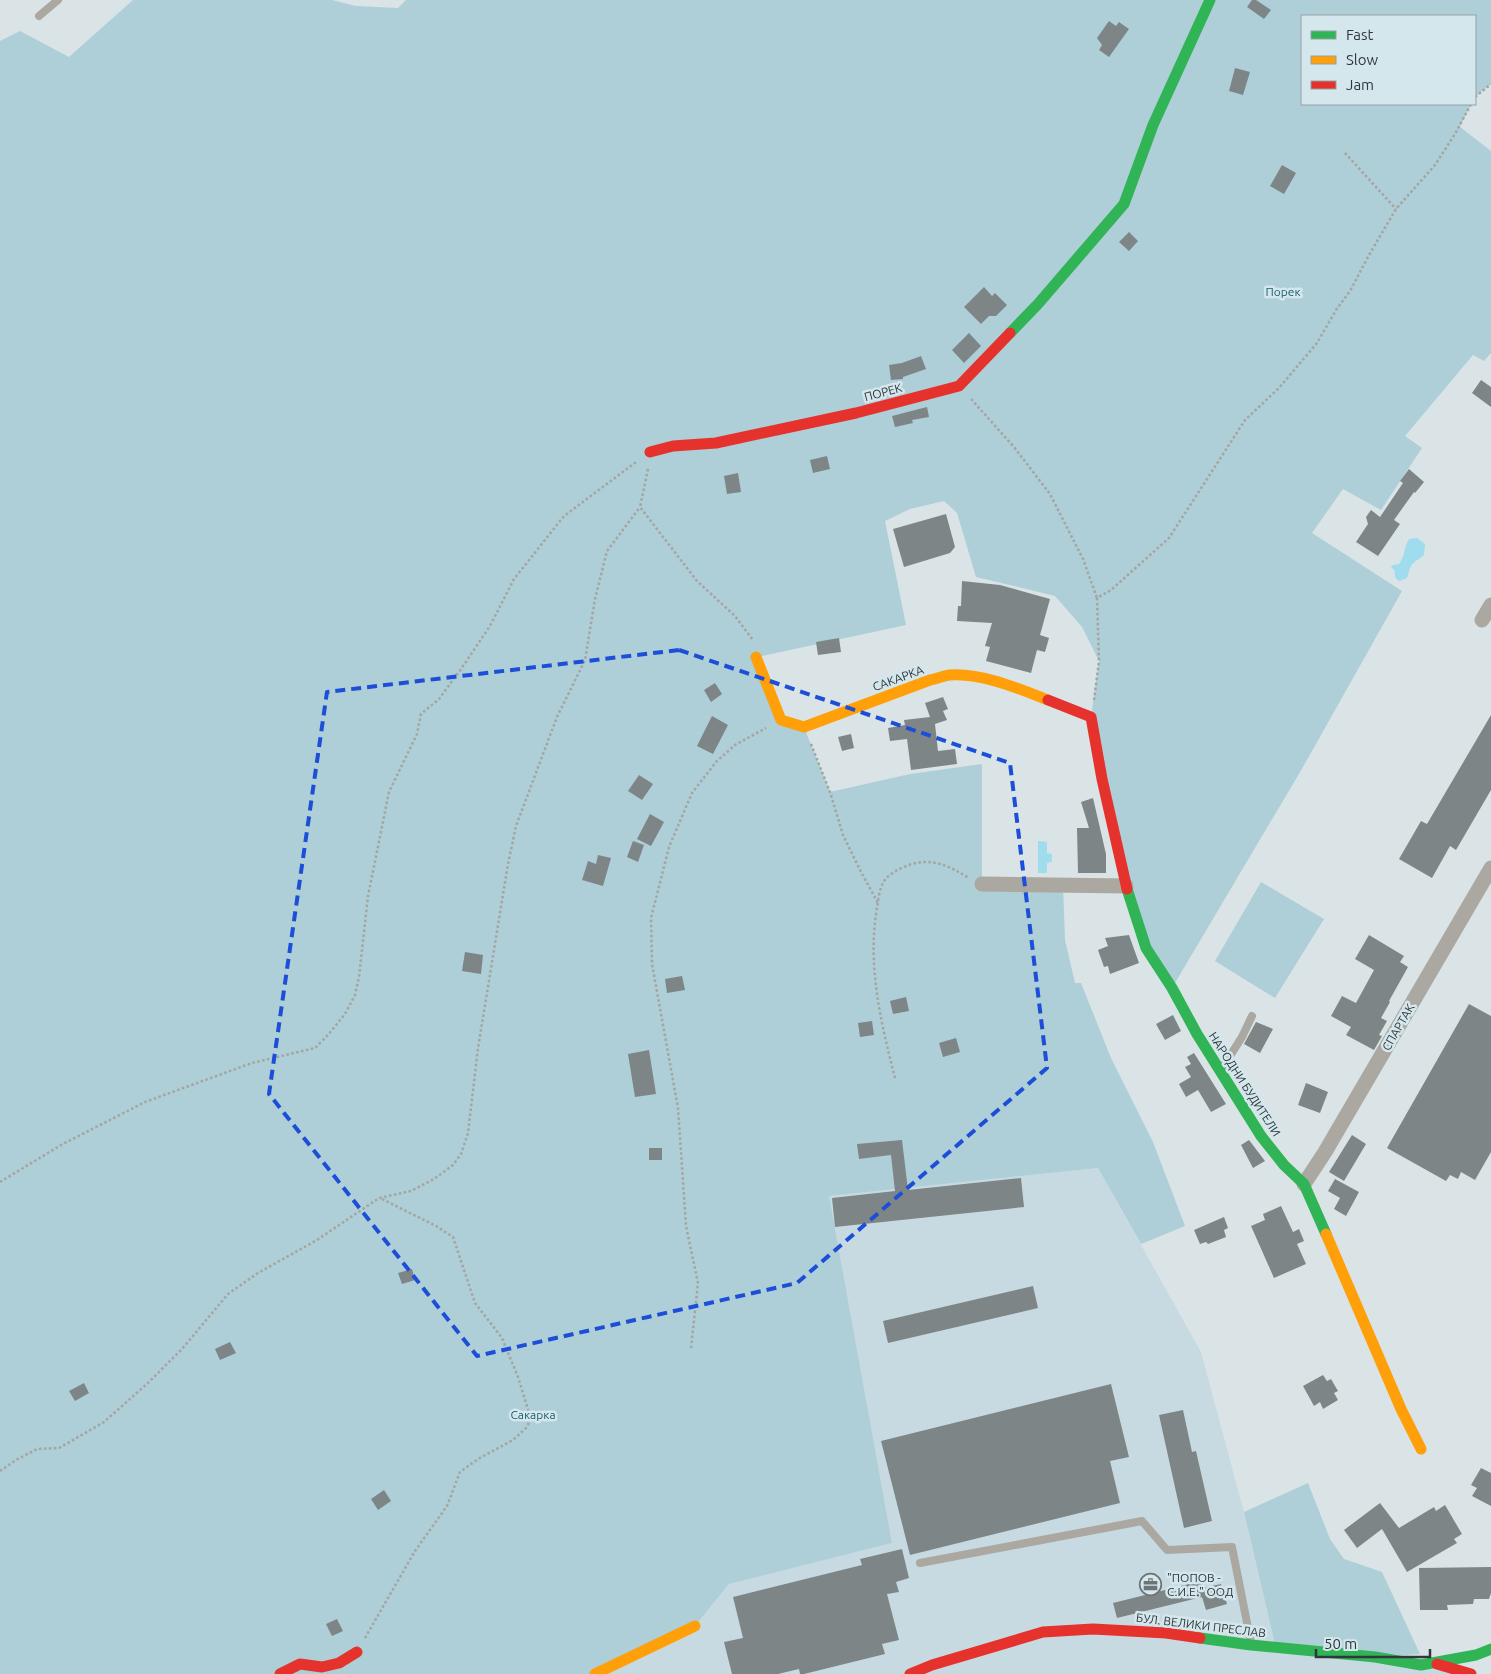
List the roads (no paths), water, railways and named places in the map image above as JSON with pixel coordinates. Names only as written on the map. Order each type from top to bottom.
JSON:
[{"type":"street","name":"ПОРЕК","points":[[650,452],[673,446],[716,443],[837,417],[959,386],[1038,304],[1124,204],[1153,125],[1210,0]]},
{"type":"street","points":[[1482,620],[1491,606]]},
{"type":"street","name":"САКАРКА","points":[[756,657],[780,720],[804,727],[930,680],[950,675],[974,677],[1004,685],[1091,717]]},
{"type":"street","name":"НАРОДНИ БУДИТЕЛИ","points":[[1091,717],[1102,779],[1126,886],[1146,948],[1172,988],[1220,1072],[1261,1136],[1284,1165],[1304,1184],[1421,1449]]},
{"type":"street","name":"СПАРТАК","points":[[1304,1184],[1325,1152],[1490,874]]},
{"type":"street","points":[[982,884],[1126,886]]},
{"type":"street","points":[[596,1674],[695,1626]]},
{"type":"street","name":"БУЛ. ВЕЛИКИ ПРЕСЛАВ","points":[[910,1674],[932,1665],[1043,1632],[1093,1629],[1166,1632],[1251,1645],[1375,1657],[1420,1664],[1434,1664],[1491,1650]]},
{"type":"street","name":"БУЛ. ВЕЛИКИ ПРЕСЛАВ","points":[[1420,1664],[1437,1650]]},
{"type":"street","points":[[280,1674],[300,1664],[322,1666],[339,1663],[357,1652]]},
{"type":"street","points":[[1434,1664],[1471,1674]]},
{"type":"lane","points":[[39,16],[58,0]]},
{"type":"lane","points":[[1220,1072],[1242,1037],[1252,1016]]},
{"type":"lane","points":[[920,1563],[1142,1521],[1167,1550],[1232,1547],[1251,1645]]},
{"type":"water","points":[[1417,538],[1425,544],[1424,555],[1412,564],[1407,578],[1400,581],[1396,578],[1395,571],[1391,567],[1399,564],[1409,539]]},
{"type":"water","points":[[1038,841],[1047,842],[1047,853],[1052,854],[1052,862],[1047,863],[1047,873],[1038,873]]},
{"type":"place","name":"\"ПОПОВ - С.И.Е.\" ООД","points":[[1151,1584]]},
{"type":"park label","name":"Порек","points":[[1283,291]]},
{"type":"park label","name":"Сакарка","points":[[533,1414]]}]
